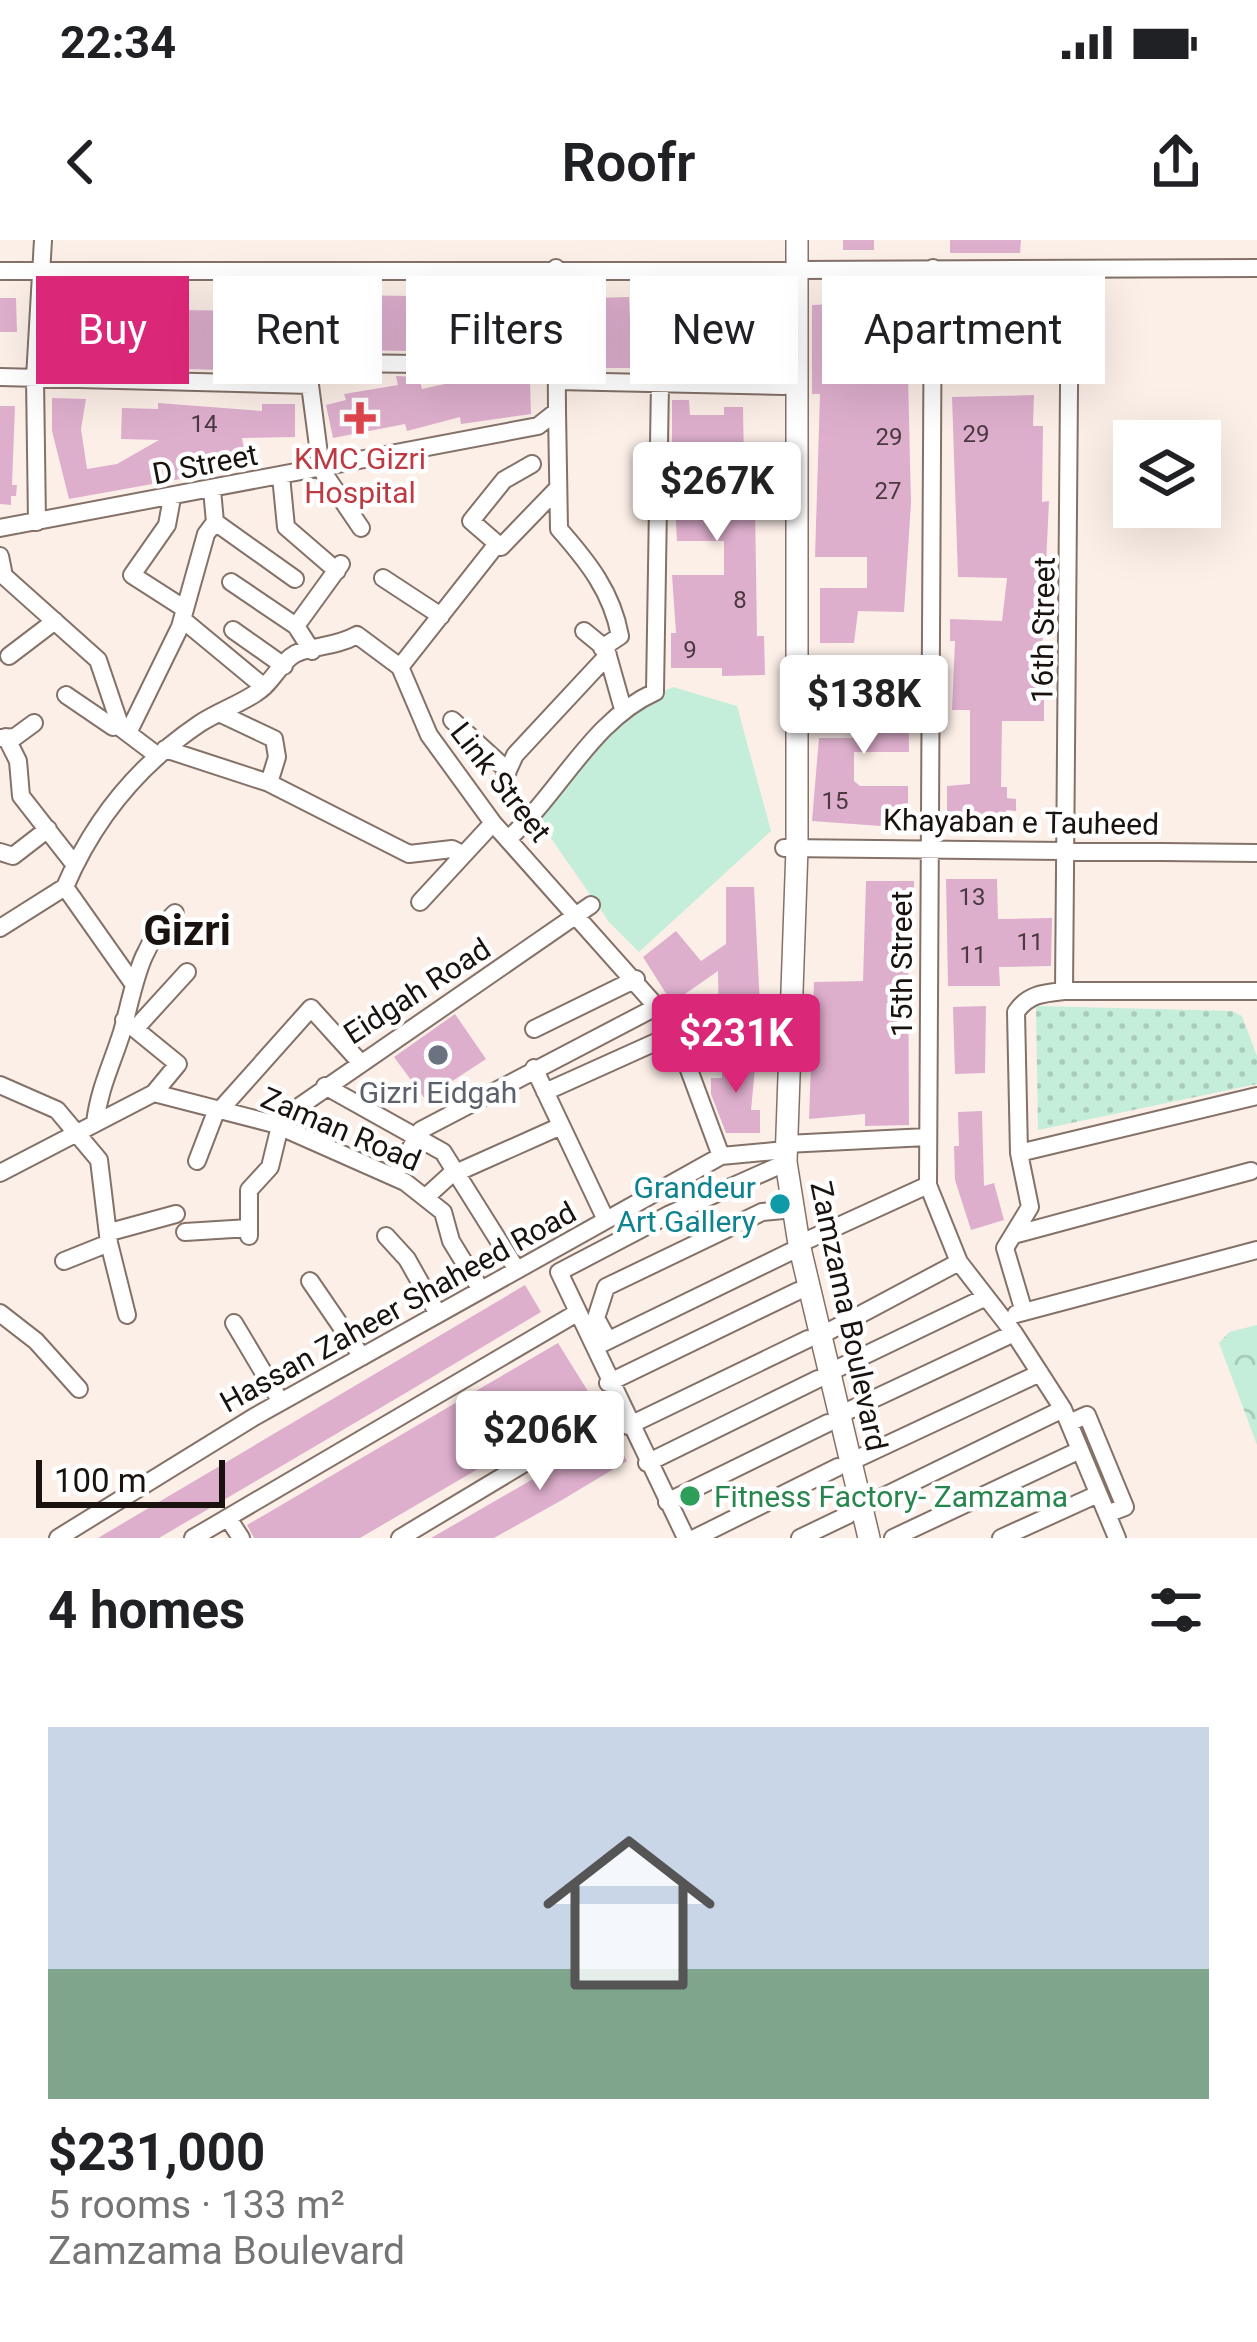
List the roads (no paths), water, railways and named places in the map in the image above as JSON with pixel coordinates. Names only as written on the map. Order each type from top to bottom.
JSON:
[{"type":"main road","name":"Zamzama Boulevard","points":[[784,240],[791,270],[790,848],[779,1154],[783,1210],[795,1248],[798,1292],[814,1338]]},
{"type":"main road","name":"Zamzama Boulevard","points":[[790,848],[784,386],[797,240]]},
{"type":"main road","name":"Zamzama Boulevard","points":[[779,1154],[833,1420],[855,1511],[869,1538]]},
{"type":"main road","name":"Zamzama Boulevard","points":[[854,1538],[855,1511]]},
{"type":"street","points":[[37,522],[35,378],[43,240]]},
{"type":"street","points":[[556,268],[556,276]]},
{"type":"street","name":"15th Street","points":[[933,268],[928,1185],[959,1262],[1009,1325],[1066,1416],[1117,1538]]},
{"type":"street","points":[[0,272],[1257,268]]},
{"type":"street","name":"16th Street","points":[[1064,991],[1070,269]]},
{"type":"street","points":[[0,377],[310,385],[321,469],[362,528]]},
{"type":"street","points":[[452,720],[505,776],[515,755],[620,636],[615,609],[591,564],[559,529],[556,384]]},
{"type":"street","points":[[508,839],[537,813],[623,709],[655,692],[660,384]]},
{"type":"street","points":[[722,384],[784,386]]},
{"type":"street","name":"D Street","points":[[0,528],[538,426],[557,411]]},
{"type":"street","points":[[532,464],[504,480],[470,520],[501,547],[558,488]]},
{"type":"street","points":[[280,476],[286,527],[340,566],[296,626]]},
{"type":"street","points":[[124,729],[183,614],[206,534],[215,522],[212,490]]},
{"type":"street","points":[[172,498],[167,525],[132,575],[264,688]]},
{"type":"street","points":[[215,522],[295,579]]},
{"type":"street","points":[[0,928],[65,887],[85,841],[123,789],[161,752],[264,688],[296,653],[334,648],[357,635],[400,668],[497,544]]},
{"type":"street","points":[[0,556],[4,576],[98,661],[124,729]]},
{"type":"street","points":[[383,578],[441,616]]},
{"type":"street","points":[[231,582],[296,626],[312,651]]},
{"type":"street","points":[[10,656],[55,622]]},
{"type":"street","points":[[233,630],[284,666]]},
{"type":"street","points":[[584,632],[605,651],[623,709]]},
{"type":"street","name":"Link Street","points":[[400,668],[429,735],[493,823],[584,910],[658,1006],[676,1034],[721,1156]]},
{"type":"street","points":[[66,694],[112,727],[124,729],[161,752],[269,783],[409,854],[452,849],[462,854]]},
{"type":"street","points":[[219,712],[274,739],[277,758],[269,783]]},
{"type":"street","points":[[34,723],[3,738],[18,761],[21,796],[75,865]]},
{"type":"street","points":[[420,902],[493,823]]},
{"type":"street","points":[[0,851],[14,856],[48,829]]},
{"type":"street","name":"Khayaban e Tauheed","points":[[790,848],[1257,853]]},
{"type":"street","points":[[65,887],[132,982]]},
{"type":"street","name":"Eidgah Road","points":[[277,1125],[359,1061],[584,910]]},
{"type":"street","points":[[94,1123],[99,1088],[129,1024],[132,982],[147,944],[175,913]]},
{"type":"street","points":[[129,1024],[188,972]]},
{"type":"street","points":[[534,1029],[636,979]]},
{"type":"street","points":[[1024,1312],[1005,1248],[1030,1207],[1019,1153],[1016,1012],[1037,994],[1064,991],[1257,991]]},
{"type":"street","points":[[394,1177],[416,1134],[658,1006]]},
{"type":"street","points":[[197,1161],[218,1109],[311,1008],[359,1061]]},
{"type":"street","points":[[0,1153],[7,1170],[154,1093],[178,1064],[129,1024]]},
{"type":"street","points":[[545,1092],[676,1034]]},
{"type":"street","points":[[534,1068],[606,1220]]},
{"type":"street","points":[[0,1085],[57,1111],[100,1160],[109,1238],[127,1315]]},
{"type":"street","points":[[325,1086],[443,1152],[517,1270]]},
{"type":"street","name":"Zaman Road","points":[[154,1093],[277,1125],[394,1177],[425,1196],[448,1220],[451,1241],[481,1291]]},
{"type":"street","points":[[1019,1153],[1257,1096]]},
{"type":"street","points":[[185,1232],[249,1232],[249,1190],[270,1167],[277,1125]]},
{"type":"street","points":[[425,1196],[458,1172],[561,1126]]},
{"type":"street","name":"Hassan Zaheer Shaheed Road","points":[[58,1538],[281,1402],[721,1156],[928,1137]]},
{"type":"street","points":[[600,1344],[575,1314],[558,1277],[561,1268],[779,1154]]},
{"type":"street","points":[[1017,1234],[1251,1171]]},
{"type":"street","points":[[600,1344],[928,1185]]},
{"type":"street","points":[[686,1538],[608,1383],[596,1318],[606,1287],[762,1212],[783,1210]]},
{"type":"street","points":[[64,1261],[109,1238],[176,1214]]},
{"type":"street","points":[[386,1236],[407,1259],[438,1314]]},
{"type":"street","points":[[668,1502],[833,1420],[1009,1325],[1024,1312],[1257,1250]]},
{"type":"street","points":[[628,1426],[814,1338],[959,1262]]},
{"type":"street","points":[[310,1281],[362,1357]]},
{"type":"street","points":[[608,1383],[798,1292]]},
{"type":"street","points":[[647,1463],[986,1297]]},
{"type":"street","points":[[0,1313],[36,1341],[79,1389]]},
{"type":"street","points":[[194,1538],[222,1527],[575,1314]]},
{"type":"street","points":[[234,1323],[281,1402]]},
{"type":"street","points":[[695,1538],[1040,1373]]},
{"type":"street","points":[[400,1538],[620,1406]]},
{"type":"street","points":[[800,1538],[1066,1416],[1087,1415],[1125,1507],[1107,1514]]},
{"type":"street","points":[[893,1538],[1080,1450]]},
{"type":"street","points":[[1001,1538],[1098,1494]]},
{"type":"street","points":[[222,1527],[241,1538]]},
{"type":"place","name":"KMC Gizri Hospital","points":[[360,418]]},
{"type":"place","name":"Gizri Eidgah","points":[[438,1055]]},
{"type":"place","name":"Grandeur Art Gallery","points":[[780,1204]]},
{"type":"place","name":"Fitness Factory- Zamzama","points":[[690,1496]]},
{"type":"district","name":"Gizri","points":[[187,930]]}]
